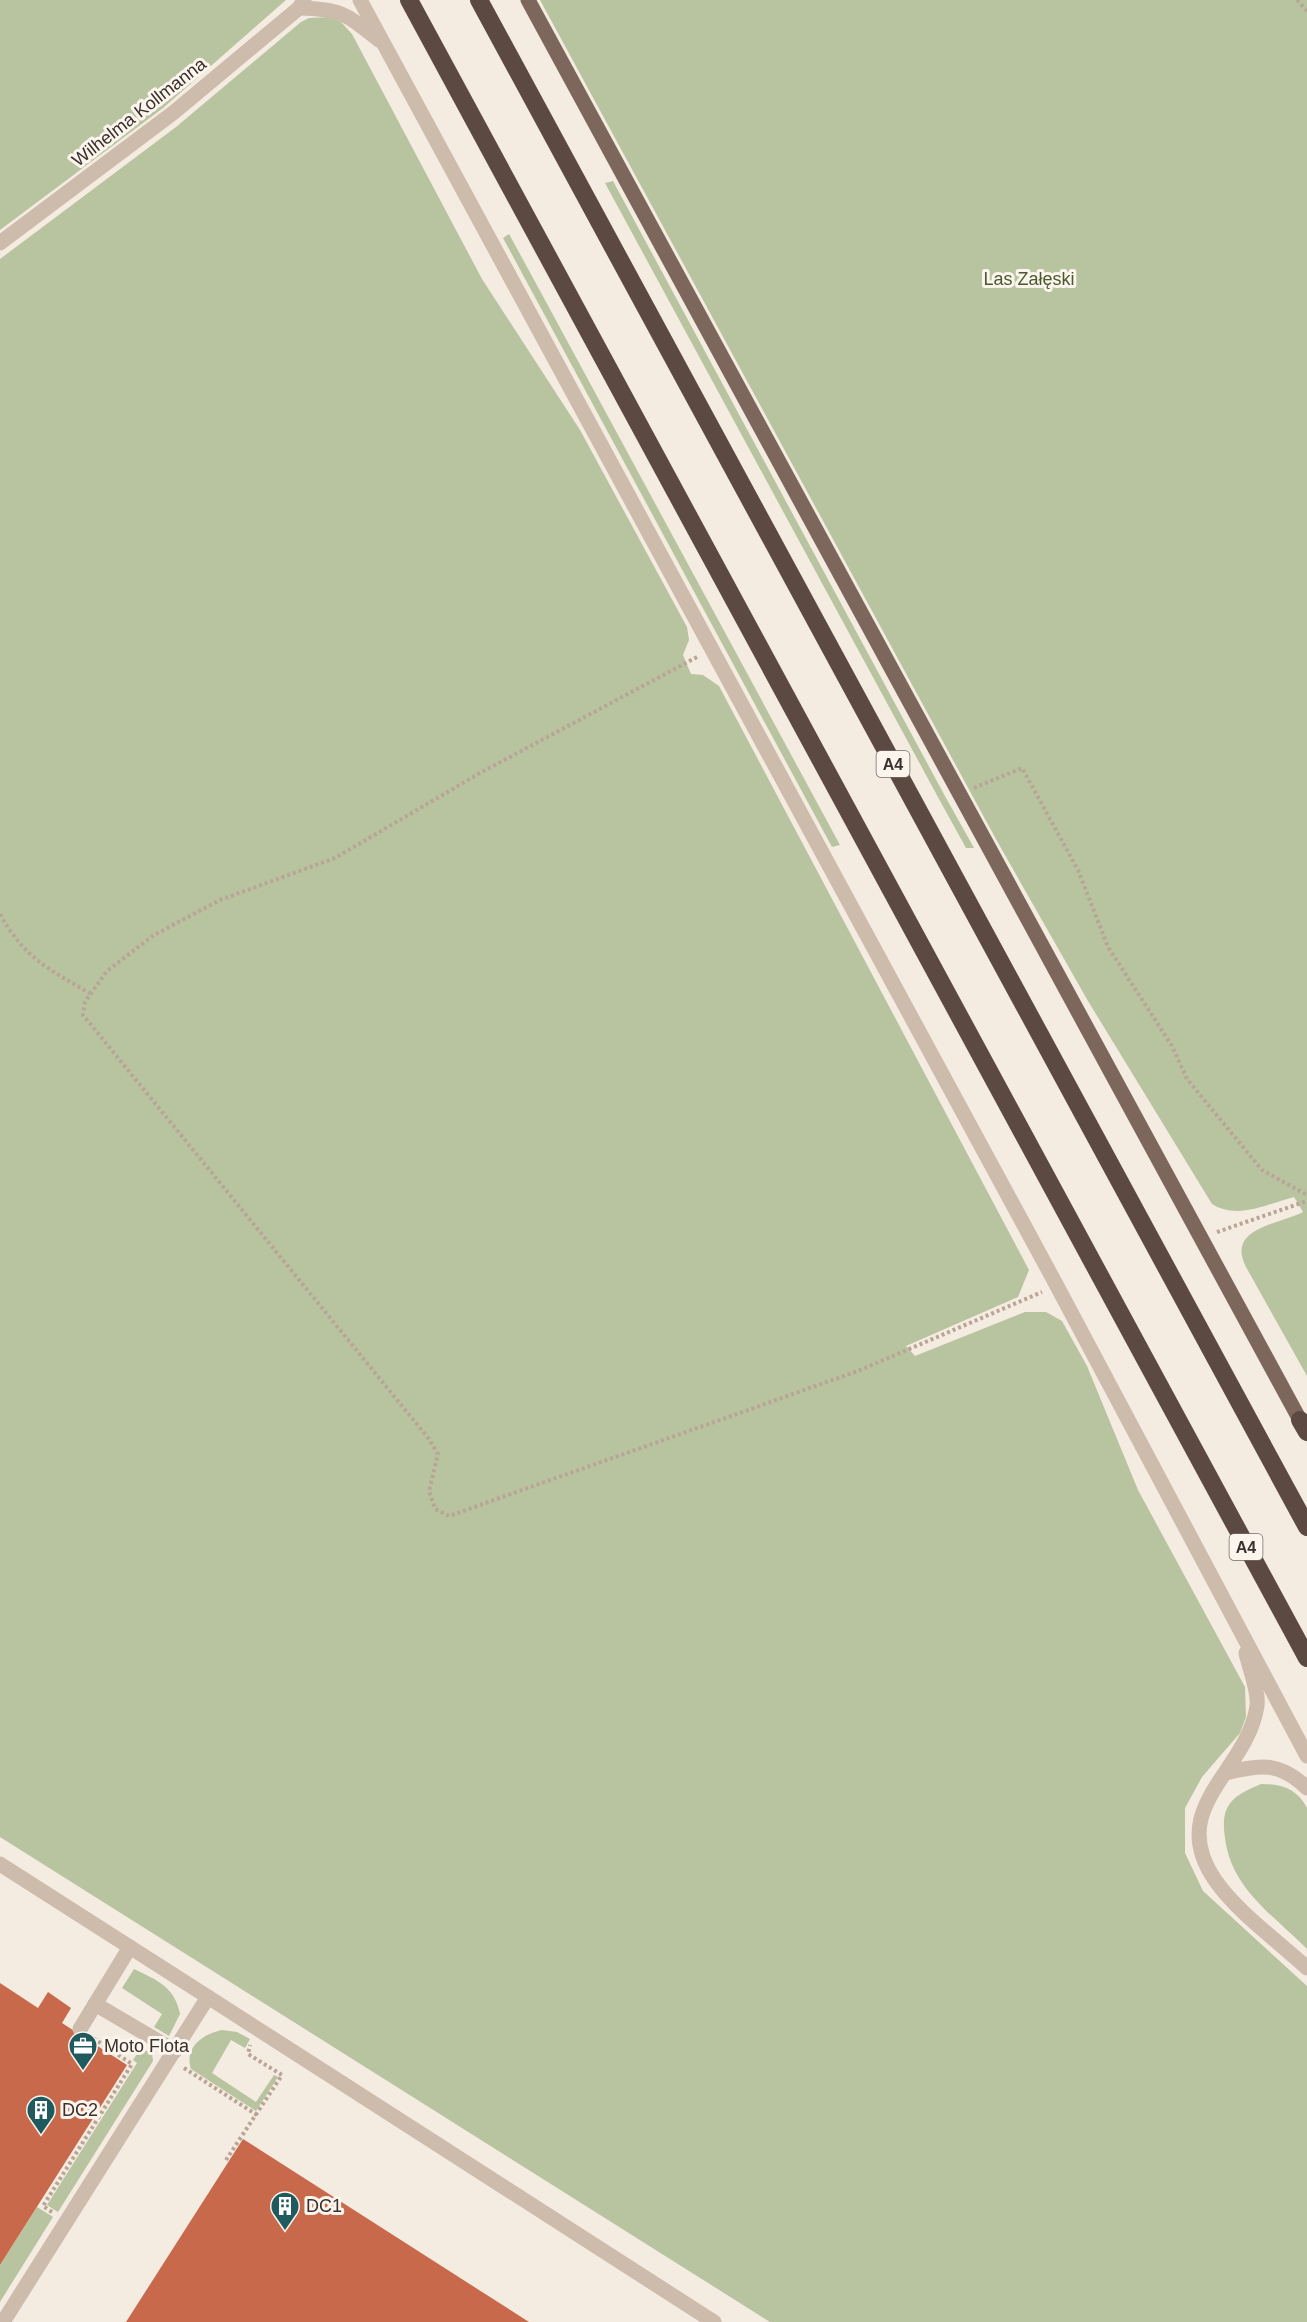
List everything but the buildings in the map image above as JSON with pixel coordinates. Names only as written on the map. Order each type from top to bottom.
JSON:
[{"type":"highway","name":"A4","points":[[409,0],[1307,1658]]},
{"type":"highway","name":"A4","points":[[479,0],[1307,1527]]},
{"type":"main road","points":[[528,0],[1305,1426]]},
{"type":"street","points":[[360,0],[1057,1286],[1307,1756]]},
{"type":"street","points":[[301,4],[332,9],[350,18],[384,43]]},
{"type":"street","name":"Wilhelma Kollmanna","points":[[0,243],[173,113],[301,4]]},
{"type":"street","points":[[1241,1633],[1257,1704],[1251,1729],[1226,1773],[1210,1791],[1200,1818],[1200,1846],[1214,1879],[1231,1899],[1307,1968]]},
{"type":"street","points":[[1226,1773],[1252,1766],[1281,1768],[1307,1788]]},
{"type":"street","points":[[0,1864],[714,2322]]},
{"type":"street","points":[[80,2029],[130,1947]]},
{"type":"street","points":[[3,2322],[177,2058],[208,1997]]},
{"type":"street","points":[[95,2004],[177,2058]]},
{"type":"path","points":[[1297,0],[1307,11]]},
{"type":"path","points":[[712,649],[480,773],[335,858],[220,900],[154,935],[107,971],[85,1002],[83,1015],[429,1439],[438,1454],[429,1491],[435,1509],[449,1516],[858,1371],[1057,1286]]},
{"type":"path","points":[[974,788],[1022,768],[1078,870],[1108,946],[1172,1046],[1187,1079],[1262,1170],[1307,1195]]},
{"type":"path","points":[[0,914],[9,930],[35,961],[91,994]]},
{"type":"path","points":[[1203,1240],[1224,1229],[1307,1201]]},
{"type":"path","points":[[58,2216],[43,2206],[132,2064],[80,2029]]},
{"type":"path","points":[[226,2160],[282,2075],[248,2054],[258,2030]]},
{"type":"path","points":[[177,2058],[257,2115]]},
{"type":"green space","points":[[0,0],[286,0],[163,108],[0,230]]},
{"type":"green space","name":"Las Załęski","points":[[540,0],[1307,0],[1307,1376],[1246,1267],[1242,1254],[1243,1244],[1249,1236],[1269,1225],[1303,1212],[1294,1197],[1242,1211],[1222,1209],[1212,1204],[1088,1001],[997,841]]},
{"type":"green space","points":[[330,17],[341,22],[352,34],[482,279],[580,430],[687,627],[689,640],[683,655],[691,674],[703,675],[719,686],[1029,1270],[1018,1297],[906,1346],[915,1356],[1025,1312],[1046,1312],[1062,1321],[1087,1366],[1138,1490],[1245,1687],[1246,1717],[1240,1733],[1202,1777],[1185,1808],[1185,1853],[1203,1891],[1307,1986],[1307,2322],[770,2322],[0,1837],[0,259],[176,127],[301,22],[309,18]]},
{"type":"green space","points":[[613,181],[974,848],[966,848],[605,183]]},
{"type":"green space","points":[[509,234],[840,845],[832,847],[503,238]]},
{"type":"green space","points":[[1261,1784],[1276,1785],[1294,1792],[1307,1808],[1307,1949],[1256,1900],[1236,1872],[1229,1856],[1224,1817],[1230,1803],[1242,1793]]},
{"type":"green space","points":[[134,1969],[157,1981],[174,1997],[180,2014],[169,2036],[154,2027],[162,2014],[122,1988]]},
{"type":"green space","points":[[222,2030],[237,2032],[250,2039],[245,2048],[231,2040],[212,2073],[256,2102],[274,2075],[278,2077],[256,2111],[191,2069],[190,2054],[193,2048],[202,2038]]},
{"type":"green space","points":[[141,2048],[152,2054],[153,2061],[58,2212],[47,2205],[137,2063],[133,2060]]},
{"type":"green space","points":[[37,2207],[53,2217],[0,2302],[0,2265]]},
{"type":"place","name":"Moto Flota","points":[[83,2072]]},
{"type":"place","name":"DC2","points":[[41,2136]]},
{"type":"place","name":"DC1","points":[[285,2232]]}]
